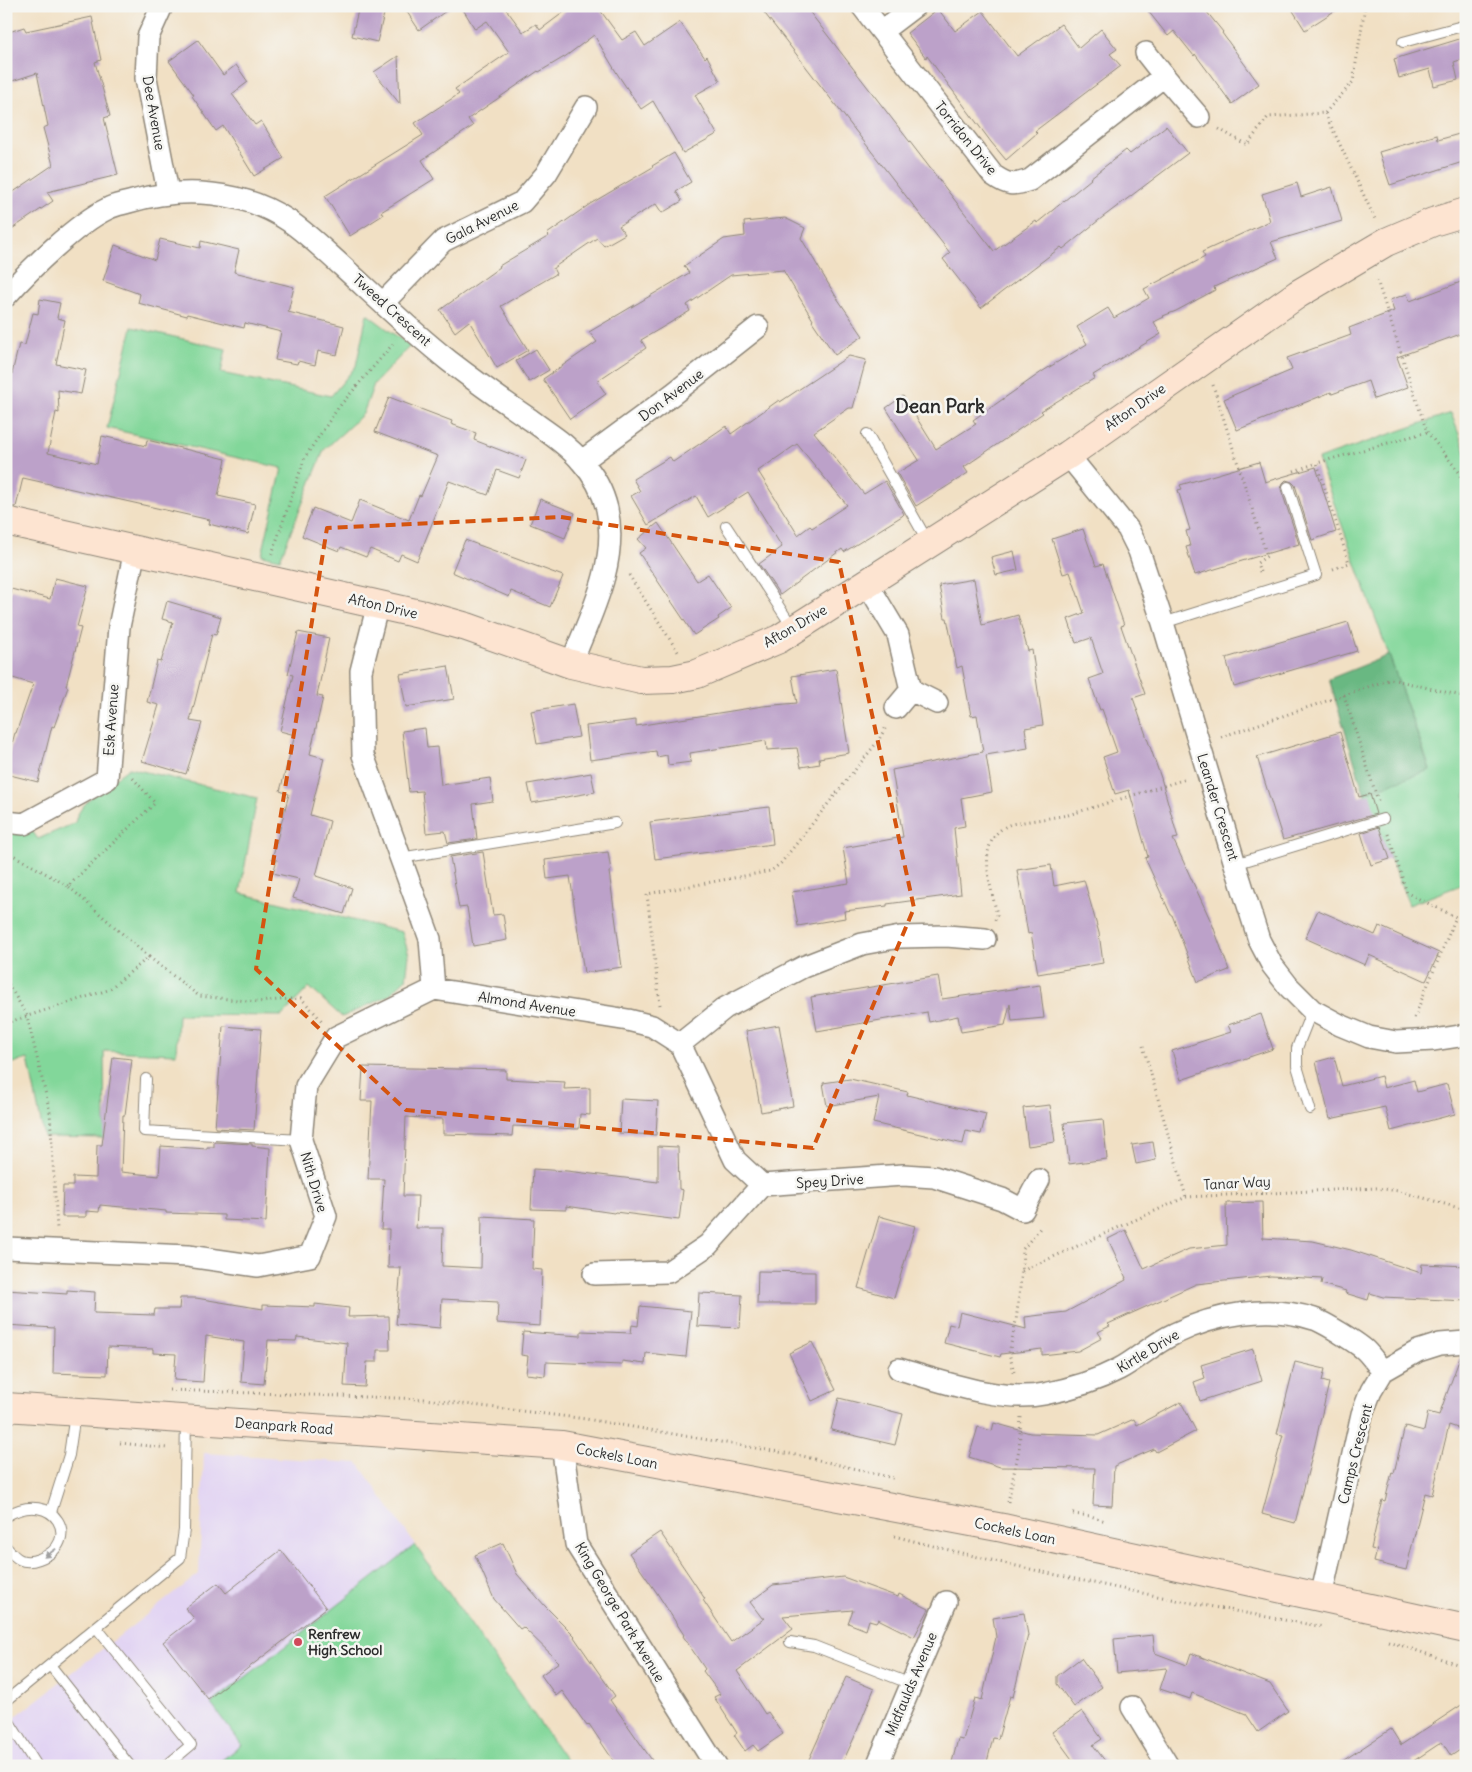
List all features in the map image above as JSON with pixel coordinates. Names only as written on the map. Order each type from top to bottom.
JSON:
[{"type":"street","name":"Dee Avenue","points":[[162,6],[148,37],[146,78],[168,192]]},
{"type":"street","name":"Torridon Drive","points":[[862,6],[993,175],[1004,183],[1019,184],[1030,180],[1164,76]]},
{"type":"street","points":[[882,32],[915,6]]},
{"type":"street","points":[[1146,53],[1198,117]]},
{"type":"street","name":"Gala Avenue","points":[[382,303],[443,241],[522,202],[546,174],[586,107]]},
{"type":"street","name":"Tweed Crescent","points":[[6,296],[20,280],[81,226],[107,209],[137,199],[168,192],[204,192],[239,199],[268,209],[289,221],[447,359],[562,443],[582,461],[597,484],[606,508],[610,530],[607,567],[571,664]]},
{"type":"street","name":"Afton Drive","points":[[6,521],[378,604],[467,627],[571,664],[641,680],[673,679],[693,675],[779,639],[1068,454],[1298,294],[1377,247],[1433,222],[1466,212]]},
{"type":"street","name":"Don Avenue","points":[[582,461],[673,394],[758,327]]},
{"type":"street","name":"Leander Crescent","points":[[1068,454],[1128,529],[1139,551],[1163,623],[1198,744],[1259,940],[1272,965],[1289,987],[1312,1010],[1340,1025],[1369,1037],[1396,1042],[1434,1040],[1466,1035]]},
{"type":"street","name":"Esk Avenue","points":[[6,822],[24,824],[107,778],[119,627],[135,550]]},
{"type":"street","points":[[867,583],[898,634],[912,690],[937,703]]},
{"type":"street","points":[[336,1037],[434,989],[430,939],[363,755],[361,670],[378,604]]},
{"type":"street","points":[[896,708],[912,690]]},
{"type":"street","points":[[594,1274],[668,1272],[708,1245],[762,1185],[736,1160],[680,1044],[725,1008],[803,967],[862,944],[900,937],[946,936],[985,939]]},
{"type":"street","name":"Almond Avenue","points":[[434,989],[628,1020],[652,1026],[680,1044]]},
{"type":"street","name":"Nith Drive","points":[[6,1248],[188,1256],[258,1266],[310,1256],[326,1216],[301,1140],[306,1086],[336,1037]]},
{"type":"street","name":"Spey Drive","points":[[762,1185],[903,1175],[934,1177],[1002,1199],[1022,1210]]},
{"type":"street","points":[[1022,1210],[1039,1180]]},
{"type":"street","name":"Kirtle Drive","points":[[899,1369],[979,1391],[1019,1396],[1042,1395],[1086,1384],[1120,1368],[1172,1334],[1208,1320],[1236,1314],[1265,1313],[1295,1314],[1316,1319],[1365,1350],[1383,1371]]},
{"type":"street","name":"Camps Crescent","points":[[1321,1597],[1362,1414],[1371,1391],[1383,1371],[1418,1351],[1440,1344],[1466,1342]]},
{"type":"street","name":"Deanpark Road","points":[[6,1407],[562,1445]]},
{"type":"street","name":"Cockels Loan","points":[[562,1445],[1003,1528],[1466,1629]]},
{"type":"street","name":"King George Park Avenue","points":[[562,1445],[576,1544],[716,1766]]},
{"type":"street","name":"Midfaulds Avenue","points":[[877,1766],[946,1602]]},
{"type":"street","points":[[1132,1707],[1168,1766]]},
{"type":"lane","points":[[1403,42],[1466,25]]},
{"type":"lane","points":[[867,434],[929,542]]},
{"type":"lane","points":[[1163,623],[1316,574],[1288,488]]},
{"type":"lane","points":[[726,526],[794,629]]},
{"type":"lane","points":[[1235,864],[1383,818]]},
{"type":"lane","points":[[400,858],[616,823]]},
{"type":"lane","points":[[1310,1109],[1297,1066],[1297,1048],[1312,1010]]},
{"type":"lane","points":[[146,1079],[144,1131],[301,1140]]},
{"type":"lane","points":[[51,1512],[69,1456],[75,1412]]},
{"type":"lane","points":[[6,1701],[180,1558],[184,1530],[186,1420]]},
{"type":"lane","points":[[6,1516],[18,1510],[40,1508],[51,1512],[61,1530],[61,1539],[56,1550],[47,1557],[35,1561],[24,1562],[14,1556],[6,1547]]},
{"type":"lane","points":[[96,1627],[191,1746],[166,1766]]},
{"type":"lane","points":[[790,1642],[814,1646],[911,1684]]},
{"type":"lane","points":[[50,1665],[130,1766]]},
{"type":"lane","points":[[6,1717],[36,1766]]},
{"type":"path","points":[[1198,117],[1246,145],[1268,117],[1324,113],[1352,82],[1365,6]]},
{"type":"path","points":[[1324,113],[1377,247],[1427,432],[1459,472],[1466,493]]},
{"type":"path","points":[[264,579],[304,457],[338,408],[409,326]]},
{"type":"path","points":[[1204,359],[1267,556],[1257,563],[1266,590]]},
{"type":"path","points":[[1316,574],[1349,563],[1317,463],[1427,432]]},
{"type":"path","points":[[610,545],[693,675]]},
{"type":"path","points":[[1198,744],[1392,679],[1466,697]]},
{"type":"path","points":[[1344,695],[1406,893],[1456,917],[1413,1020],[1412,1041]]},
{"type":"path","points":[[652,1026],[660,1012],[647,894],[772,871],[782,863],[878,741],[896,708]]},
{"type":"path","points":[[68,886],[156,803],[109,752]]},
{"type":"path","points":[[985,939],[997,915],[987,856],[993,838],[1003,827],[1068,814],[1208,772]]},
{"type":"path","points":[[6,851],[68,886],[149,957],[199,996],[257,1002],[302,998],[336,1037]]},
{"type":"path","points":[[6,1023],[108,990],[149,957]]},
{"type":"path","points":[[6,980],[27,1016],[50,1112],[58,1250]]},
{"type":"path","points":[[1143,1046],[1186,1197]]},
{"type":"path","name":"Tanar Way","points":[[1022,1271],[1186,1197],[1376,1188],[1399,1190],[1466,1210]]},
{"type":"path","points":[[1003,1528],[1019,1449],[1022,1407],[1009,1354],[1016,1321],[1023,1249],[1042,1226],[1022,1210]]},
{"type":"path","points":[[119,1443],[186,1449]]},
{"type":"path","points":[[887,1534],[990,1561],[1210,1607],[1324,1627]]},
{"type":"path","points":[[1380,1638],[1466,1667]]},
{"type":"highlighted area","points":[[561,517],[839,562],[914,908],[813,1148],[406,1110],[256,969],[327,528]]},
{"type":"shaded area","name":"Renfrew High School","points":[[204,1453],[358,1463],[570,1766],[6,1766],[6,1724],[199,1574]]},
{"type":"green space","points":[[367,314],[410,346],[374,384],[363,414],[324,450],[280,559],[262,555],[282,468],[107,428],[132,327],[226,349],[221,373],[331,396],[356,366]]},
{"type":"green space","points":[[1451,413],[1466,453],[1466,883],[1409,905],[1364,793],[1430,769],[1318,459]]},
{"type":"green space","points":[[1389,655],[1430,770],[1364,793],[1329,679]]},
{"type":"green space","points":[[129,768],[257,798],[240,893],[402,932],[409,955],[406,979],[388,996],[342,1017],[309,987],[282,1016],[178,1015],[176,1054],[104,1051],[105,1138],[44,1137],[28,1059],[6,1065],[6,826],[30,828],[38,839],[75,823],[82,807],[106,785]]},
{"type":"green space","points":[[415,1545],[570,1766],[214,1766],[242,1745],[211,1704]]},
{"type":"building","points":[[359,6],[386,6],[377,42],[352,36]]},
{"type":"building","points":[[403,6],[453,6],[419,30]]},
{"type":"building","points":[[461,6],[511,6],[506,9],[523,32],[536,24],[540,30],[572,6],[597,6],[622,40],[636,32],[645,46],[680,22],[705,58],[707,56],[720,81],[695,95],[717,134],[683,153],[653,101],[641,109],[594,35],[566,56],[538,71],[468,119],[473,126],[422,160],[434,179],[381,212],[383,215],[350,236],[325,196],[423,135],[415,123],[459,94],[455,89],[509,52],[487,21],[475,29]]},
{"type":"building","points":[[759,6],[805,6],[994,251],[1036,221],[1037,223],[1126,150],[1130,154],[1166,126],[1188,153],[1063,249],[1061,247],[981,308],[943,259],[950,253]]},
{"type":"building","points":[[1144,6],[1202,6],[1223,32],[1259,84],[1232,104],[1195,54],[1194,56],[1174,31],[1168,36]]},
{"type":"building","points":[[1290,6],[1342,6],[1305,30]]},
{"type":"building","points":[[938,9],[955,31],[983,11],[1017,56],[1061,24],[1079,48],[1101,29],[1117,49],[1110,54],[1121,66],[1035,131],[1037,133],[1006,160],[927,56],[926,58],[907,33]]},
{"type":"building","points":[[92,17],[101,60],[95,62],[110,116],[104,118],[118,175],[47,192],[53,201],[6,233],[6,197],[53,165],[43,128],[48,126],[37,73],[6,83],[6,33],[24,27],[26,31]]},
{"type":"building","points":[[1466,37],[1466,58],[1454,62],[1458,80],[1434,86],[1430,69],[1399,78],[1394,59]]},
{"type":"building","points":[[198,40],[223,75],[236,65],[248,82],[232,94],[255,125],[261,121],[284,158],[254,176],[223,126],[216,131],[192,96],[194,95],[169,61]]},
{"type":"building","points":[[398,56],[400,104],[374,72]]},
{"type":"building","points":[[1466,132],[1466,161],[1390,185],[1379,152],[1437,135],[1438,140]]},
{"type":"building","points":[[674,153],[691,182],[676,191],[682,201],[662,213],[656,204],[619,226],[625,234],[604,246],[597,238],[553,268],[556,274],[501,306],[528,350],[497,368],[469,321],[455,332],[440,310],[499,266],[549,236],[547,234],[590,204]]},
{"type":"building","points":[[1297,183],[1301,197],[1332,187],[1342,221],[1271,242],[1278,258],[1214,287],[1215,290],[1154,322],[1161,334],[1093,375],[1095,378],[1041,411],[1043,413],[964,467],[968,473],[916,506],[897,473],[919,460],[886,408],[903,396],[936,449],[976,424],[973,420],[1043,371],[1087,344],[1077,327],[1108,308],[1114,318],[1149,298],[1144,289],[1205,257],[1202,252],[1270,221],[1262,194]]},
{"type":"building","points":[[785,218],[805,228],[801,238],[835,295],[863,336],[835,355],[812,321],[783,270],[731,275],[687,305],[690,311],[641,340],[646,348],[597,381],[606,394],[570,419],[543,379],[597,342],[589,332],[689,273],[684,266],[724,239],[745,236],[744,222]]},
{"type":"building","points":[[160,239],[200,248],[201,241],[239,250],[234,272],[294,287],[288,312],[344,326],[337,355],[318,351],[315,365],[298,361],[297,364],[275,360],[281,332],[245,323],[244,328],[138,303],[140,294],[103,281],[115,245],[155,260]]},
{"type":"building","points":[[1466,280],[1466,332],[1397,357],[1408,387],[1374,399],[1368,381],[1332,394],[1331,392],[1237,430],[1224,399],[1292,370],[1287,358],[1351,335],[1349,328],[1394,311],[1390,300],[1407,294],[1410,301]]},
{"type":"building","points":[[40,299],[60,303],[57,318],[65,320],[56,364],[86,370],[81,394],[58,390],[59,413],[56,412],[48,453],[97,464],[102,436],[146,446],[147,440],[226,459],[218,496],[255,504],[248,534],[209,524],[210,520],[23,478],[16,507],[6,506],[6,399],[19,344],[25,345],[33,313],[38,314]]},
{"type":"building","points":[[536,349],[549,370],[529,382],[516,361]]},
{"type":"building","points":[[849,356],[866,360],[853,408],[849,408],[814,432],[864,494],[885,481],[904,514],[844,552],[842,549],[780,595],[759,564],[782,547],[748,492],[708,517],[696,496],[648,525],[631,496],[640,491],[633,479],[670,457],[673,462],[726,426],[731,434],[779,400],[780,402]],"holes":[[[797,444],[847,505],[798,535],[758,471]]]},
{"type":"building","points":[[389,397],[452,421],[451,424],[476,433],[474,440],[526,460],[519,478],[497,470],[488,495],[449,481],[417,561],[401,554],[398,561],[370,549],[366,557],[341,547],[339,551],[302,536],[313,508],[351,523],[360,500],[409,520],[438,456],[375,432]]},
{"type":"building","points":[[1259,462],[1265,482],[1316,467],[1336,532],[1312,540],[1295,485],[1286,480],[1281,489],[1299,544],[1195,575],[1186,547],[1190,546],[1186,531],[1190,530],[1178,490],[1182,489],[1180,485]]},
{"type":"building","points":[[540,499],[575,513],[565,538],[530,524]]},
{"type":"building","points":[[658,523],[697,581],[708,574],[731,608],[718,617],[719,619],[694,635],[639,553],[646,548],[638,539]]},
{"type":"building","points":[[1083,529],[1096,566],[1103,564],[1124,625],[1121,626],[1145,694],[1133,698],[1161,778],[1178,838],[1173,839],[1213,926],[1229,970],[1198,982],[1172,915],[1145,858],[1148,857],[1129,790],[1115,794],[1103,757],[1117,752],[1089,679],[1103,674],[1091,638],[1076,643],[1068,619],[1084,613],[1070,572],[1063,574],[1052,539]]},
{"type":"building","points":[[465,540],[563,576],[550,607],[511,591],[509,597],[452,572]]},
{"type":"building","points":[[1014,551],[1018,570],[996,575],[991,557]]},
{"type":"building","points":[[55,578],[88,586],[77,627],[81,628],[66,686],[68,687],[54,727],[52,726],[38,782],[6,774],[6,754],[9,754],[33,684],[6,676],[6,608],[11,589],[50,599]]},
{"type":"building","points":[[974,579],[982,625],[1018,615],[1028,651],[1032,650],[1043,725],[1025,728],[1028,748],[986,755],[992,792],[961,798],[965,826],[954,828],[961,894],[844,911],[845,918],[798,926],[792,892],[849,883],[843,848],[903,837],[892,770],[983,752],[977,715],[971,716],[962,666],[957,668],[939,585]]},
{"type":"building","points":[[167,601],[221,617],[216,635],[212,634],[190,721],[202,723],[186,774],[142,761],[159,705],[147,702],[157,661],[161,662],[173,622],[162,619]]},
{"type":"building","points":[[1348,622],[1357,651],[1234,687],[1226,658]]},
{"type":"building","points":[[298,632],[329,638],[317,696],[323,697],[310,754],[324,758],[310,815],[330,821],[316,876],[352,888],[344,914],[293,898],[299,879],[273,873],[277,860],[272,859],[289,794],[280,791],[295,735],[280,731],[293,675],[288,674]]},
{"type":"building","points":[[448,666],[454,699],[406,707],[400,674]]},
{"type":"building","points":[[836,669],[849,753],[819,758],[820,764],[801,767],[797,748],[767,750],[766,741],[690,753],[691,762],[668,765],[667,755],[657,757],[656,751],[590,760],[586,726],[636,720],[636,726],[763,706],[797,703],[792,676]]},
{"type":"building","points":[[573,704],[579,737],[537,744],[531,711]]},
{"type":"building","points":[[425,728],[427,748],[437,747],[441,785],[490,778],[493,801],[473,804],[477,839],[448,843],[445,831],[426,833],[422,791],[409,792],[402,731]]},
{"type":"building","points":[[1340,732],[1359,797],[1370,794],[1376,814],[1283,840],[1257,757]]},
{"type":"building","points":[[591,773],[595,792],[532,803],[528,784]]},
{"type":"building","points":[[769,807],[773,844],[655,859],[650,822]]},
{"type":"building","points":[[1379,827],[1390,859],[1371,865],[1361,833]]},
{"type":"building","points":[[483,852],[493,915],[503,914],[507,940],[473,946],[467,907],[459,908],[450,857]]},
{"type":"building","points":[[608,852],[622,967],[584,973],[570,876],[547,879],[545,860]]},
{"type":"building","points":[[1051,865],[1054,886],[1084,880],[1099,933],[1103,963],[1038,974],[1031,933],[1028,934],[1017,870]]},
{"type":"building","points":[[1318,910],[1375,935],[1379,926],[1439,953],[1426,981],[1369,955],[1365,965],[1305,938]]},
{"type":"building","points":[[938,976],[942,999],[1040,985],[1044,1018],[1012,1021],[1010,1004],[1005,1025],[961,1032],[958,1016],[929,1022],[927,1012],[817,1031],[811,997]]},
{"type":"building","points":[[1261,1014],[1273,1049],[1181,1080],[1172,1051],[1231,1032],[1228,1025]]},
{"type":"building","points":[[779,1025],[793,1106],[761,1112],[746,1031]]},
{"type":"building","points":[[223,1026],[261,1029],[254,1130],[215,1128]]},
{"type":"building","points":[[113,1057],[132,1059],[125,1115],[123,1115],[121,1172],[159,1176],[161,1146],[207,1149],[207,1147],[214,1147],[214,1142],[252,1144],[252,1146],[270,1148],[266,1222],[224,1220],[224,1215],[166,1213],[166,1211],[100,1205],[99,1212],[86,1211],[86,1217],[62,1217],[63,1186],[73,1186],[73,1177],[96,1178],[97,1145],[102,1145]]},
{"type":"building","points":[[1334,1057],[1342,1086],[1381,1076],[1384,1088],[1414,1080],[1417,1092],[1447,1084],[1455,1114],[1391,1131],[1385,1107],[1330,1119],[1316,1062]]},
{"type":"building","points":[[363,1067],[506,1070],[506,1079],[565,1082],[564,1089],[590,1088],[590,1115],[580,1114],[579,1129],[513,1126],[512,1136],[443,1134],[443,1119],[406,1117],[403,1196],[418,1196],[416,1228],[443,1228],[442,1266],[481,1268],[482,1216],[534,1219],[532,1269],[542,1270],[540,1326],[497,1323],[498,1302],[442,1299],[440,1328],[396,1324],[401,1268],[388,1268],[389,1229],[381,1229],[384,1179],[368,1179],[372,1101],[361,1101]]},
{"type":"building","points":[[850,1079],[908,1092],[907,1095],[986,1114],[981,1134],[966,1131],[963,1144],[873,1123],[879,1097],[827,1106],[823,1083]]},
{"type":"building","points":[[621,1099],[658,1101],[656,1135],[619,1133]]},
{"type":"building","points":[[1050,1105],[1055,1142],[1028,1146],[1023,1108]]},
{"type":"building","points":[[1103,1119],[1107,1159],[1069,1164],[1064,1123]]},
{"type":"building","points":[[1153,1142],[1156,1160],[1136,1164],[1132,1145]]},
{"type":"building","points":[[658,1146],[678,1147],[679,1189],[683,1190],[679,1220],[566,1206],[566,1210],[531,1209],[533,1169],[567,1171],[658,1182]]},
{"type":"building","points":[[1262,1202],[1263,1238],[1313,1241],[1351,1250],[1421,1273],[1422,1264],[1466,1266],[1466,1301],[1383,1297],[1370,1293],[1368,1300],[1321,1284],[1322,1279],[1271,1276],[1196,1284],[1108,1324],[1110,1326],[1098,1332],[1102,1338],[1078,1351],[1042,1355],[1042,1349],[1001,1354],[1000,1357],[944,1343],[949,1324],[957,1326],[960,1312],[1026,1329],[1025,1317],[1066,1312],[1126,1280],[1108,1239],[1126,1230],[1144,1269],[1189,1249],[1227,1245],[1226,1203]]},
{"type":"building","points":[[879,1216],[915,1226],[894,1298],[858,1288]]},
{"type":"building","points":[[758,1271],[815,1272],[815,1304],[757,1304]]},
{"type":"building","points":[[6,1290],[67,1294],[67,1290],[95,1292],[94,1313],[154,1315],[155,1309],[179,1309],[180,1298],[196,1298],[263,1309],[263,1305],[315,1307],[315,1304],[349,1308],[348,1317],[389,1316],[390,1350],[377,1350],[377,1362],[367,1362],[365,1387],[344,1386],[347,1343],[297,1337],[296,1341],[268,1340],[264,1384],[241,1382],[244,1342],[206,1336],[203,1382],[174,1380],[176,1354],[153,1353],[153,1349],[108,1347],[107,1375],[53,1373],[54,1328],[6,1325]]},
{"type":"building","points":[[699,1293],[742,1295],[740,1328],[697,1326]]},
{"type":"building","points":[[640,1306],[691,1311],[686,1357],[646,1353],[645,1364],[622,1361],[622,1365],[546,1362],[545,1376],[526,1374],[528,1356],[521,1355],[523,1332],[581,1336],[581,1331],[631,1333],[632,1325],[638,1326]]},
{"type":"building","points":[[812,1342],[836,1390],[812,1401],[789,1353]]},
{"type":"building","points":[[1253,1349],[1262,1381],[1200,1401],[1194,1382],[1205,1378],[1201,1365]]},
{"type":"building","points":[[1461,1355],[1466,1355],[1466,1431],[1449,1425],[1432,1495],[1425,1493],[1406,1570],[1374,1562],[1377,1550],[1371,1549],[1376,1522],[1382,1500],[1385,1501],[1392,1472],[1394,1473],[1405,1426],[1424,1431],[1428,1412],[1439,1415]]},
{"type":"building","points":[[1295,1362],[1325,1369],[1322,1381],[1329,1383],[1295,1523],[1262,1514],[1283,1435],[1277,1434]]},
{"type":"building","points":[[839,1398],[903,1414],[895,1445],[831,1430]]},
{"type":"building","points":[[1181,1402],[1196,1431],[1156,1452],[1154,1449],[1114,1466],[1112,1506],[1093,1505],[1095,1468],[1000,1467],[969,1457],[978,1427],[992,1431],[994,1423],[1030,1433],[1098,1435],[1134,1419],[1137,1425]]},
{"type":"building","points":[[660,1532],[731,1642],[765,1618],[762,1618],[750,1602],[773,1585],[843,1577],[898,1597],[899,1594],[929,1609],[914,1637],[878,1619],[876,1622],[869,1620],[866,1630],[848,1623],[853,1610],[783,1616],[793,1629],[737,1671],[765,1714],[768,1712],[783,1734],[758,1751],[753,1745],[745,1751],[734,1735],[737,1733],[714,1697],[720,1694],[703,1671],[705,1669],[657,1593],[629,1553]]},
{"type":"building","points":[[503,1543],[517,1574],[575,1636],[615,1696],[610,1700],[656,1766],[617,1766],[589,1724],[587,1726],[562,1691],[556,1696],[541,1675],[559,1662],[523,1627],[520,1629],[494,1599],[475,1555]]},
{"type":"building","points":[[281,1550],[326,1608],[208,1699],[163,1642],[194,1618],[185,1608],[218,1583],[226,1593]]},
{"type":"building","points":[[1024,1613],[1028,1635],[1013,1697],[1010,1696],[998,1739],[993,1738],[986,1766],[951,1766],[958,1739],[963,1740],[975,1698],[982,1700],[996,1637],[993,1618]]},
{"type":"building","points":[[1153,1635],[1155,1653],[1187,1665],[1191,1653],[1270,1684],[1288,1711],[1258,1732],[1246,1714],[1192,1693],[1190,1699],[1160,1689],[1167,1668],[1117,1673],[1114,1639]]},
{"type":"building","points":[[1081,1658],[1102,1687],[1074,1707],[1057,1684],[1057,1676]]},
{"type":"building","points":[[846,1677],[874,1689],[854,1738],[841,1766],[806,1766]]},
{"type":"building","points":[[1466,1702],[1466,1746],[1451,1756],[1442,1742],[1412,1762],[1415,1766],[1335,1766],[1391,1729],[1401,1745]]},
{"type":"building","points":[[1082,1711],[1102,1739],[1093,1745],[1109,1766],[1077,1766],[1052,1732]]},
{"type":"place","name":"Renfrew High School","points":[[298,1642]]},
{"type":"district","name":"Dean Park","points":[[940,406]]}]
